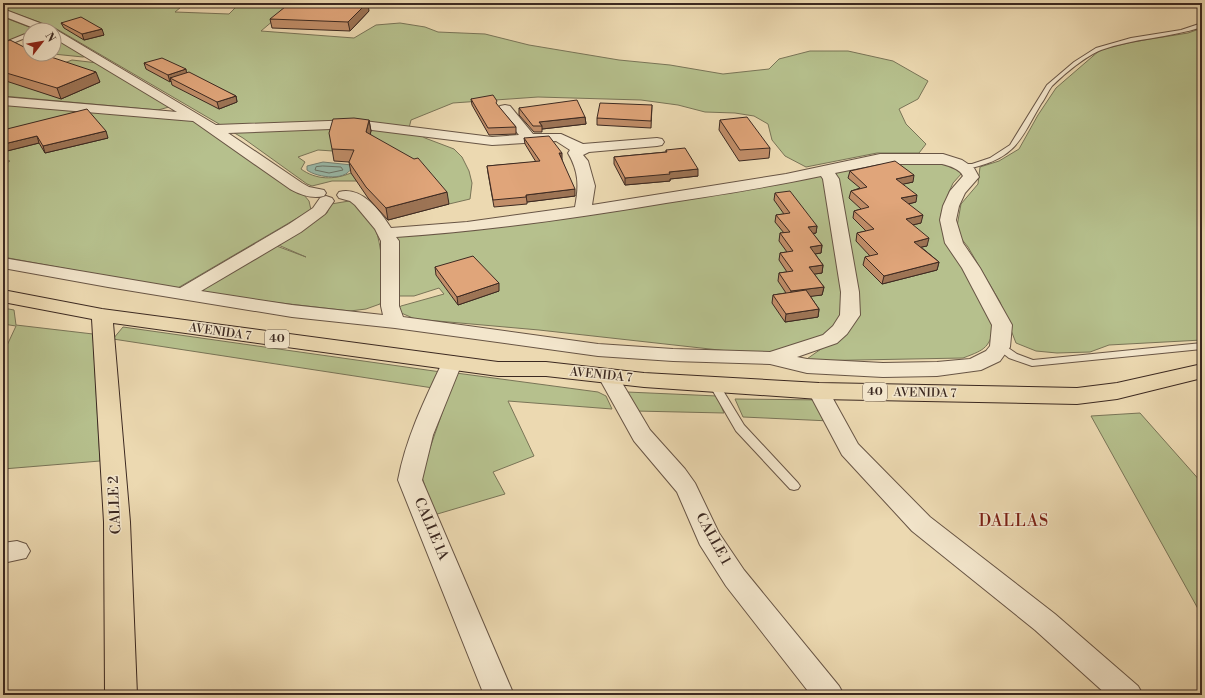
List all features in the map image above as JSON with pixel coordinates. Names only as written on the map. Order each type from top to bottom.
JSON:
[{"type":"main road","name":"AVENIDA 7","points":[[3,296],[102,316],[498,369],[546,369],[715,386],[820,391],[1077,396],[1117,391],[1202,371]]},
{"type":"main road","name":"CALLE 2","points":[[102,316],[117,522],[121,695]]},
{"type":"street","points":[[3,12],[27,22]]},
{"type":"street","points":[[62,39],[196,117],[296,186],[322,197]]},
{"type":"street","points":[[3,101],[196,117]]},
{"type":"street","points":[[505,108],[529,138]]},
{"type":"street","points":[[214,129],[356,124],[492,141],[556,137],[561,138],[580,149],[657,142]]},
{"type":"street","points":[[580,149],[576,153],[580,160],[587,186],[583,211]]},
{"type":"street","points":[[3,263],[292,310],[395,322],[598,350],[673,355],[770,358],[807,366],[883,370],[937,369],[974,365],[993,356],[1000,347],[1002,326],[971,268],[954,243],[948,220],[951,206],[958,191],[971,177],[969,171],[963,166],[943,159],[880,159],[734,188],[583,211],[467,227],[386,234]]},
{"type":"street","points":[[770,358],[830,339],[840,330],[850,315],[850,292],[831,179],[825,170]]},
{"type":"street","points":[[184,293],[295,228],[318,211],[322,197],[327,188],[335,187],[345,190],[345,194],[361,202],[390,241],[390,306],[395,322]]},
{"type":"street","name":"CALLE 1A","points":[[452,363],[427,418],[413,458],[410,480],[498,695]]},
{"type":"street","name":"CALLE 1","points":[[608,376],[642,435],[677,475],[687,489],[709,538],[735,578],[829,695]]},
{"type":"street","points":[[820,391],[850,449],[921,524],[1045,622],[1128,695]]},
{"type":"lane","points":[[963,166],[972,166],[993,160],[1013,146],[1049,86],[1076,63],[1098,49],[1131,40],[1182,32],[1202,25]]},
{"type":"lane","points":[[3,45],[22,37]]},
{"type":"lane","points":[[1000,347],[1013,356],[1032,363],[1202,346]]},
{"type":"lane","points":[[715,386],[740,428],[794,486]]},
{"type":"green space","points":[[3,3],[186,3],[294,3],[261,31],[354,38],[376,25],[400,23],[425,27],[438,32],[485,34],[529,45],[619,60],[670,65],[723,74],[769,69],[779,59],[810,51],[848,51],[893,61],[928,81],[918,99],[899,109],[906,124],[926,144],[919,153],[877,153],[806,167],[785,156],[772,140],[768,124],[754,116],[735,113],[705,112],[678,105],[641,100],[538,97],[453,103],[411,120],[409,128],[425,138],[454,149],[462,157],[469,171],[472,183],[470,199],[449,204],[368,143],[371,128],[333,151],[318,150],[298,157],[305,162],[301,169],[307,173],[319,177],[332,178],[351,173],[358,181],[332,181],[312,186],[307,184],[243,138],[62,32],[62,22],[39,22],[3,9]],"holes":[[[186,3],[238,5],[229,14],[175,12]]]},
{"type":"green space","points":[[3,17],[22,24],[22,36],[3,44]]},
{"type":"green space","points":[[1202,28],[1202,340],[1109,345],[1090,352],[1057,353],[1036,351],[1016,343],[1000,302],[968,247],[956,232],[961,204],[978,184],[980,167],[999,161],[1019,149],[1038,115],[1056,88],[1100,50],[1132,42],[1188,33]]},
{"type":"green space","points":[[62,42],[87,56],[62,55]]},
{"type":"green space","points":[[3,52],[22,53],[22,62],[45,62],[54,67],[72,60],[98,63],[169,107],[158,110],[3,96]]},
{"type":"green space","points":[[3,104],[196,121],[304,195],[309,201],[311,210],[176,289],[3,257],[3,165],[10,161],[3,160]]},
{"type":"green space","points":[[880,160],[953,164],[962,173],[953,183],[941,214],[950,245],[996,324],[991,338],[986,347],[982,350],[963,358],[804,361],[848,330],[833,171]]},
{"type":"green space","points":[[822,173],[827,180],[844,313],[825,336],[771,352],[737,352],[539,330],[415,319],[399,312],[398,308],[401,306],[444,294],[439,288],[414,296],[395,296],[392,235]]},
{"type":"green space","points":[[349,201],[361,207],[369,217],[379,242],[383,298],[380,304],[366,309],[350,311],[194,293],[274,245],[306,257],[276,244],[327,213],[331,204]]},
{"type":"green space","points":[[3,308],[14,310],[16,325],[93,334],[100,461],[3,469],[3,354],[16,326],[3,324]]},
{"type":"green space","points":[[123,327],[441,372],[433,388],[113,339]]},
{"type":"green space","points":[[456,373],[598,392],[606,396],[612,409],[508,401],[534,456],[493,472],[505,494],[434,515],[421,474]]},
{"type":"green space","points":[[627,392],[717,396],[724,413],[635,411]]},
{"type":"green space","points":[[735,399],[825,400],[830,421],[743,417]]},
{"type":"green space","points":[[1140,413],[1202,483],[1202,616],[1091,416]]},
{"type":"water","points":[[323,162],[352,165],[346,174],[332,177],[318,175],[307,170],[307,166]]},
{"type":"building","points":[[290,3],[367,3],[348,22],[270,19]]},
{"type":"building","points":[[81,17],[102,29],[82,34],[62,23]]},
{"type":"building","points":[[10,40],[22,46],[22,62],[62,62],[62,61],[96,72],[57,88],[3,72],[3,43]]},
{"type":"building","points":[[162,58],[186,69],[168,75],[144,63]]},
{"type":"building","points":[[189,72],[236,96],[217,102],[170,78]]},
{"type":"building","points":[[493,95],[497,101],[496,103],[516,127],[488,128],[471,99]]},
{"type":"building","points":[[577,100],[585,117],[539,122],[542,126],[533,126],[519,108]]},
{"type":"building","points":[[600,103],[652,105],[651,121],[597,118]]},
{"type":"building","points":[[87,109],[106,131],[43,146],[37,136],[4,144],[3,142],[3,130]]},
{"type":"building","points":[[747,117],[770,148],[740,150],[720,120]]},
{"type":"building","points":[[354,118],[369,120],[366,132],[414,159],[418,158],[447,192],[386,208],[366,187],[349,162],[354,150],[332,149],[329,133],[333,119]]},
{"type":"building","points":[[549,136],[562,153],[559,153],[575,189],[526,195],[526,197],[493,200],[487,166],[540,161],[524,138]]},
{"type":"building","points":[[685,148],[698,169],[669,172],[670,174],[625,178],[614,157],[667,152],[666,150]]},
{"type":"building","points":[[895,161],[914,175],[896,179],[917,195],[901,198],[923,215],[906,219],[929,238],[914,242],[939,262],[884,276],[865,257],[878,254],[857,233],[874,229],[854,211],[869,207],[851,191],[867,187],[850,171]]},
{"type":"building","points":[[790,191],[817,226],[808,227],[822,245],[810,247],[823,265],[809,267],[824,287],[791,291],[779,273],[793,271],[780,253],[793,251],[780,233],[790,232],[776,215],[790,213],[775,193]]},
{"type":"building","points":[[473,256],[499,283],[457,297],[435,267]]},
{"type":"building","points":[[806,290],[819,309],[786,314],[773,295]]},
{"type":"district","name":"DALLAS","points":[[1014,521]]}]
